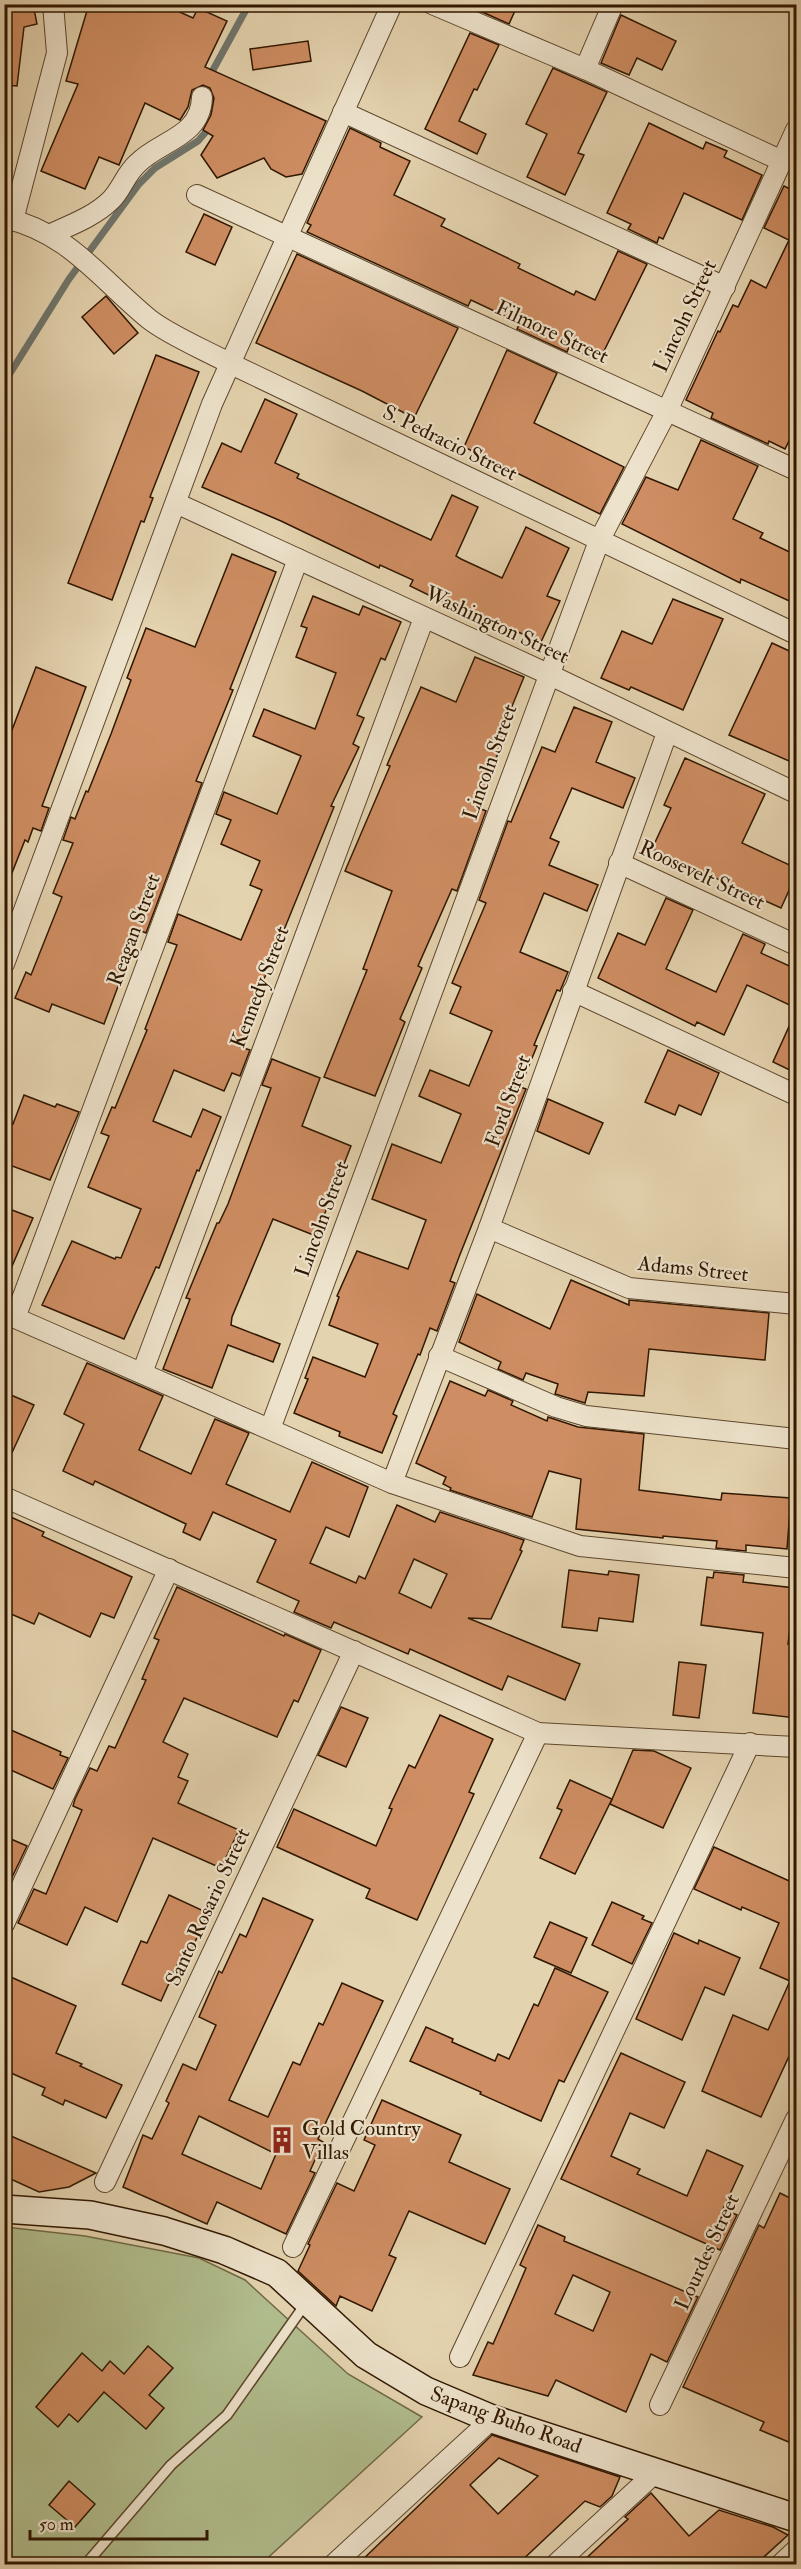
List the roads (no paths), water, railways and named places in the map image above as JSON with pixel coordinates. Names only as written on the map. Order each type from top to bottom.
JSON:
[{"type":"street","points":[[9,219],[57,52],[54,4]]},
{"type":"street","points":[[4,964],[229,363],[392,4]]},
{"type":"street","points":[[432,4],[585,69],[782,160]]},
{"type":"street","points":[[585,69],[613,4]]},
{"type":"street","points":[[58,239],[78,222],[106,204],[136,164],[190,128],[200,112],[202,97]]},
{"type":"street","points":[[343,112],[725,287]]},
{"type":"street","name":"Lincoln Street","points":[[270,1429],[599,541],[666,411],[796,130]]},
{"type":"street","name":"Filmore Street","points":[[197,195],[666,411],[796,468]]},
{"type":"street","name":"S. Pedracio Street","points":[[9,219],[58,239],[98,271],[150,320],[229,363],[796,634]]},
{"type":"street","name":"Washington Street","points":[[176,503],[548,674],[796,793]]},
{"type":"street","name":"Reagan Street","points":[[10,1315],[298,560]]},
{"type":"street","name":"Kennedy Street","points":[[141,1373],[424,618]]},
{"type":"street","name":"Ford Street","points":[[392,1483],[489,1228],[667,733]]},
{"type":"street","name":"Roosevelt Street","points":[[619,863],[796,945]]},
{"type":"street","points":[[573,991],[796,1095]]},
{"type":"street","name":"Adams Street","points":[[489,1228],[628,1288],[796,1304]]},
{"type":"street","points":[[10,1315],[392,1483],[580,1546],[796,1568]]},
{"type":"street","points":[[439,1356],[556,1407],[586,1416],[796,1439]]},
{"type":"street","points":[[4,1497],[538,1733],[796,1747]]},
{"type":"street","points":[[4,1923],[169,1569]]},
{"type":"street","name":"Santo Rosario Street","points":[[105,2182],[354,1651]]},
{"type":"street","points":[[293,2247],[538,1733]]},
{"type":"street","points":[[460,2357],[750,1743]]},
{"type":"street","name":"Lourdes Street","points":[[660,2405],[796,2119]]},
{"type":"street","name":"Sapang Buho Road","points":[[4,2209],[90,2215],[164,2231],[224,2250],[277,2273],[366,2355],[426,2391],[492,2419],[796,2518]]},
{"type":"street","points":[[334,2565],[492,2419]]},
{"type":"street","points":[[556,2565],[656,2472]]},
{"type":"street","points":[[781,2565],[796,2550]]},
{"type":"lane","points":[[86,2565],[171,2465],[227,2415],[307,2301]]},
{"type":"waterway","points":[[213,112],[213,70],[248,6],[246,4]]},
{"type":"waterway","points":[[4,383],[69,279],[139,184],[155,168],[198,141],[211,126]]},
{"type":"place","name":"Gold Country Villas","points":[[282,2140]]}]
